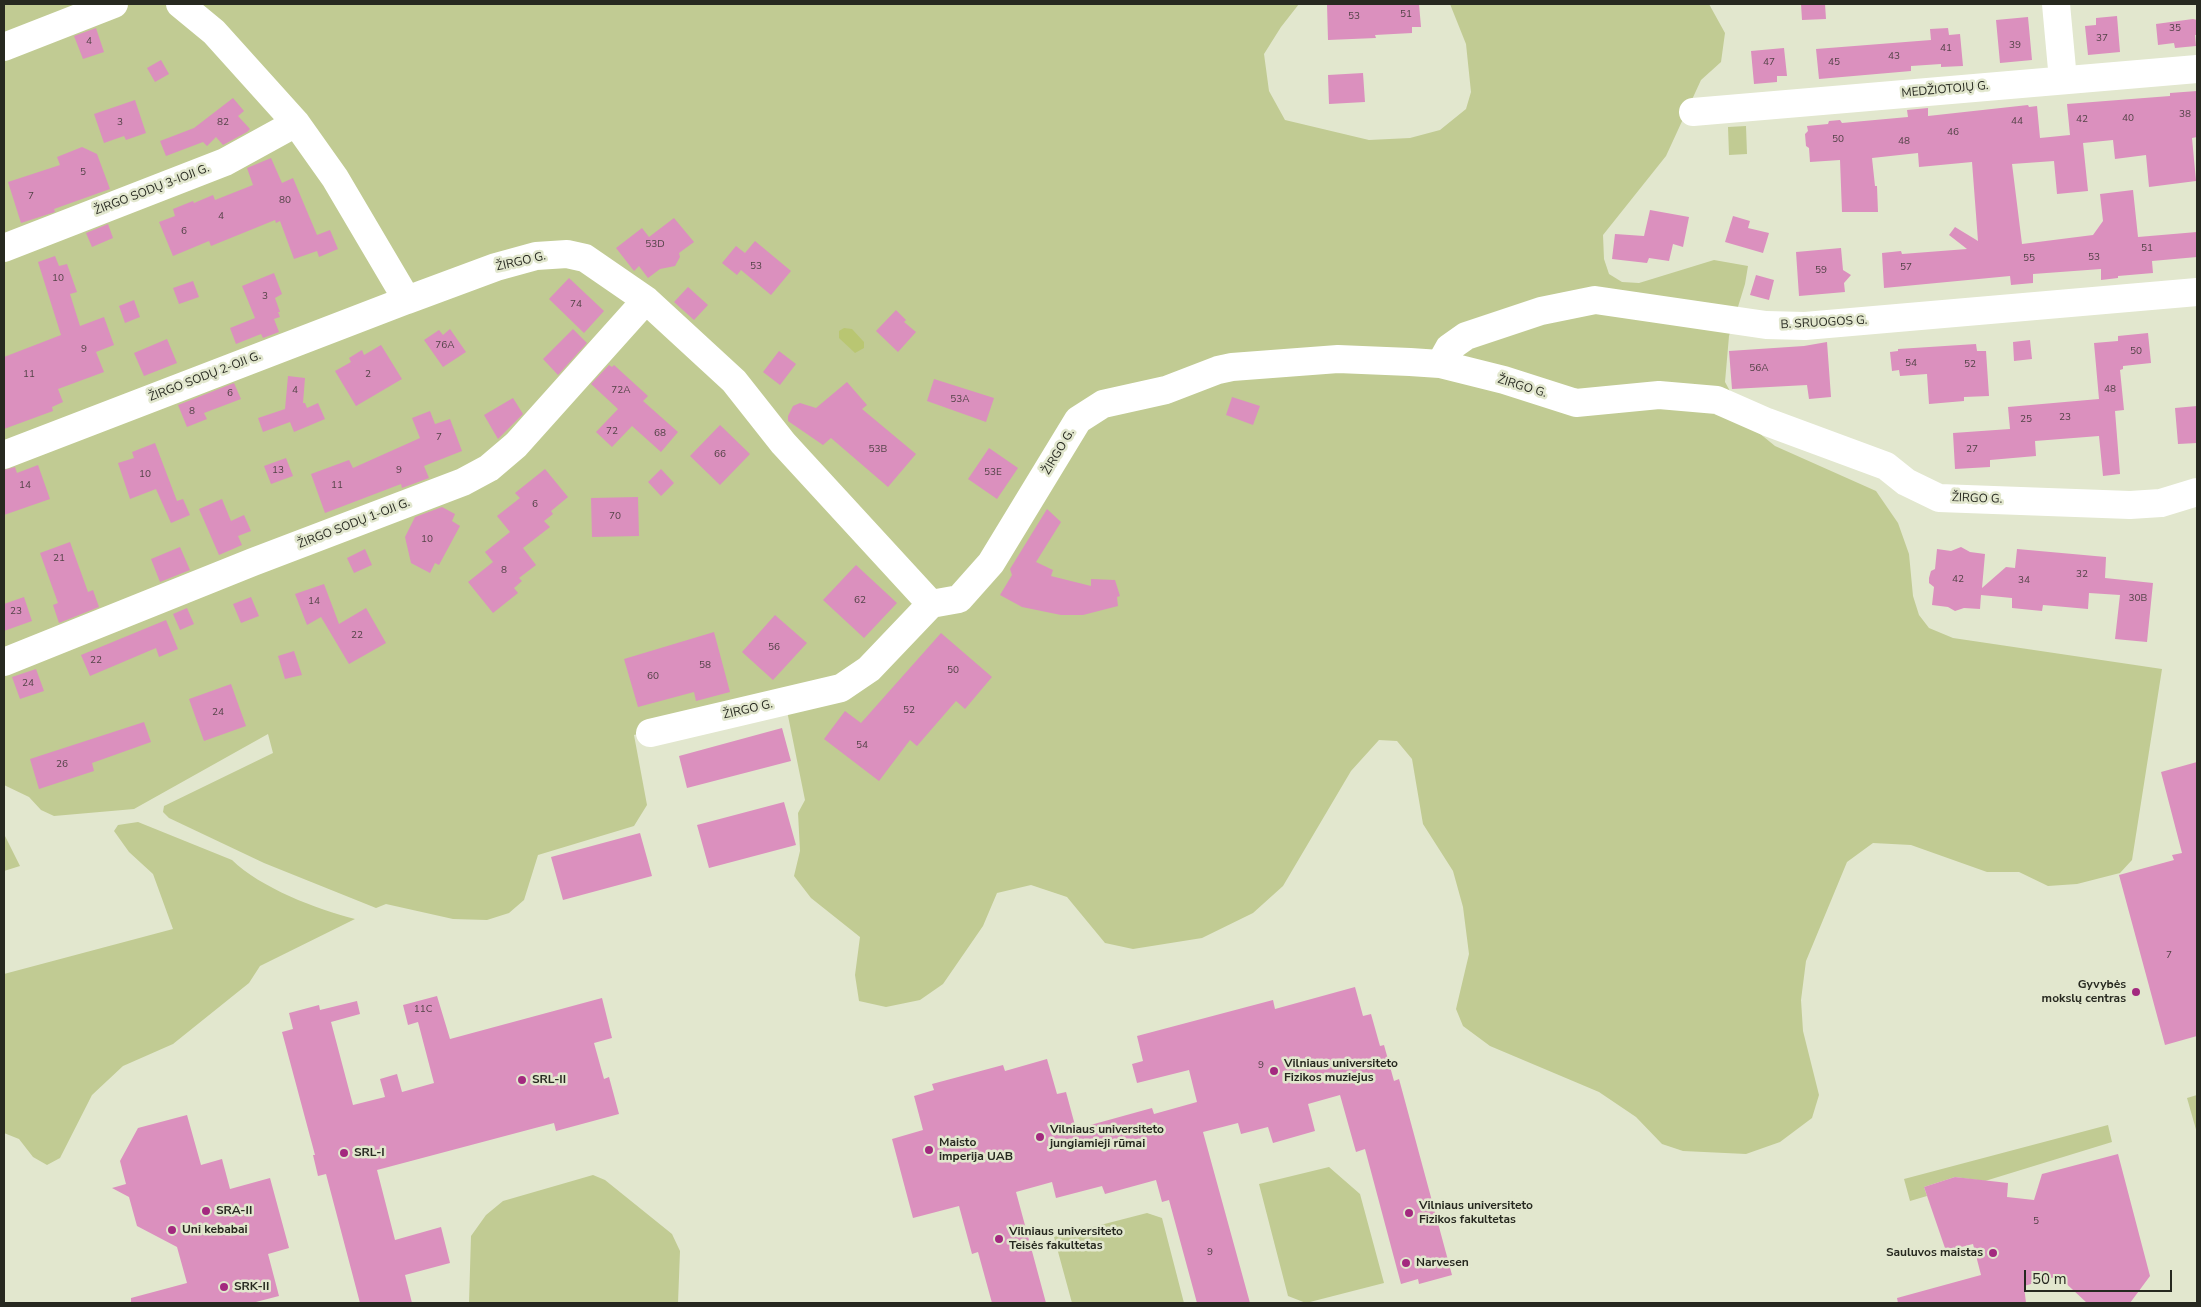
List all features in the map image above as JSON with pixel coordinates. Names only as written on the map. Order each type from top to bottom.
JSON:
[{"type":"street","points":[[4,47],[114,4]]},
{"type":"street","points":[[180,4],[214,32],[296,123],[335,178],[406,300]]},
{"type":"street","points":[[2056,4],[2063,80]]},
{"type":"street","name":"MEDŽIOTOJŲ G.","points":[[1693,112],[2197,69]]},
{"type":"street","name":"ŽIRGO SODŲ 3-IOJI G.","points":[[4,248],[225,162],[296,123]]},
{"type":"street","name":"ŽIRGO G.","points":[[406,300],[496,267],[536,256],[567,254],[585,258],[646,300],[734,381],[783,443],[931,604]]},
{"type":"street","name":"B. SRUOGOS G.","points":[[1440,364],[1449,348],[1466,336],[1541,311],[1595,300],[1766,325],[1805,326],[2197,292]]},
{"type":"street","name":"ŽIRGO SODŲ 2-OJI G.","points":[[4,455],[406,300]]},
{"type":"street","name":"ŽIRGO SODŲ 1-OJI G.","points":[[4,662],[254,562],[463,482],[490,468],[516,445],[646,300]]},
{"type":"street","name":"ŽIRGO G.","points":[[650,733],[841,688],[869,669],[931,604],[960,599],[992,563],[1078,420],[1103,404],[1166,390],[1218,370],[1232,367],[1338,359],[1440,364],[1504,380],[1576,404],[1659,395],[1717,400],[1768,422],[1886,466],[1906,482],[1940,498],[2130,506],[2161,502],[2197,492]]},
{"type":"shaded area","points":[[4,4],[1299,4],[1281,27],[1264,54],[1269,91],[1285,120],[1369,140],[1410,138],[1440,130],[1466,109],[1471,92],[1466,44],[1450,4],[1709,4],[1725,33],[1721,62],[1701,80],[1666,156],[1603,235],[1604,259],[1609,274],[1622,282],[1639,283],[1714,260],[1748,266],[1745,284],[1729,336],[1725,382],[1748,424],[1775,446],[1876,491],[1898,523],[1909,554],[1913,596],[1919,615],[1929,628],[1953,638],[2162,669],[2132,860],[2120,873],[2077,884],[2048,886],[2019,872],[1987,872],[1911,845],[1873,843],[1847,862],[1806,961],[1801,1000],[1803,1031],[1819,1095],[1812,1118],[1780,1142],[1746,1154],[1683,1151],[1662,1144],[1636,1117],[1599,1092],[1490,1046],[1463,1026],[1456,1009],[1469,954],[1463,907],[1453,871],[1423,824],[1412,759],[1397,741],[1379,740],[1351,771],[1283,886],[1253,913],[1202,938],[1133,949],[1105,943],[1067,897],[1031,885],[997,893],[983,926],[943,984],[920,1000],[886,1007],[859,1001],[855,975],[860,937],[811,898],[794,876],[800,851],[798,813],[805,800],[784,696],[634,735],[647,805],[634,826],[538,855],[524,900],[509,913],[487,920],[453,919],[386,904],[376,908],[264,863],[169,818],[163,812],[164,806],[273,753],[268,734],[134,809],[54,816],[41,810],[29,797],[4,785]]},
{"type":"shaded area","points":[[1746,126],[1747,154],[1729,155],[1728,127]]},
{"type":"shaded area","points":[[844,328],[852,329],[864,342],[864,348],[855,353],[839,338],[839,331]]},
{"type":"shaded area","points":[[138,822],[232,860],[258,880],[290,896],[323,910],[355,919],[260,966],[249,983],[173,1044],[123,1066],[92,1095],[60,1158],[47,1165],[33,1157],[19,1139],[4,1133],[4,974],[173,929],[153,874],[129,852],[114,831],[118,825]]},
{"type":"shaded area","points":[[4,834],[20,866],[4,871]]},
{"type":"shaded area","points":[[2197,1095],[2197,1133],[2187,1098]]},
{"type":"shaded area","points":[[2108,1125],[2112,1142],[1985,1181],[1955,1177],[1924,1187],[1927,1196],[1910,1201],[1904,1179]]},
{"type":"shaded area","points":[[1329,1167],[1360,1194],[1384,1283],[1306,1303],[1288,1296],[1259,1184]]},
{"type":"shaded area","points":[[593,1175],[605,1180],[672,1234],[680,1251],[678,1303],[469,1303],[471,1236],[486,1215],[503,1201]]},
{"type":"shaded area","points":[[1147,1213],[1162,1218],[1184,1303],[1072,1303],[1054,1237]]},
{"type":"building","points":[[1327,4],[1419,4],[1421,27],[1412,27],[1412,33],[1375,35],[1376,38],[1328,40]]},
{"type":"building","points":[[1801,4],[1825,4],[1826,19],[1802,20]]},
{"type":"building","points":[[2117,16],[2120,52],[2088,55],[2085,26],[2096,25],[2096,18]]},
{"type":"building","points":[[2028,17],[2032,60],[2000,63],[1996,20]]},
{"type":"building","points":[[2197,20],[2196,46],[2175,48],[2174,43],[2158,45],[2156,24]]},
{"type":"building","points":[[96,28],[104,52],[83,59],[74,36]]},
{"type":"building","points":[[1948,28],[1949,35],[1960,34],[1963,66],[1941,67],[1941,64],[1911,66],[1911,71],[1819,79],[1816,49],[1931,40],[1930,29]]},
{"type":"building","points":[[1784,48],[1787,76],[1777,76],[1777,82],[1754,84],[1751,51]]},
{"type":"building","points":[[161,60],[169,74],[155,82],[147,68]]},
{"type":"building","points":[[1363,73],[1365,102],[1329,104],[1328,75]]},
{"type":"building","points":[[2197,91],[2197,137],[2192,138],[2196,181],[2149,187],[2146,155],[2115,159],[2113,140],[2083,143],[2088,191],[2057,194],[2054,161],[2012,164],[2022,244],[2093,235],[2103,221],[2100,194],[2133,190],[2138,237],[2197,232],[2197,257],[2152,261],[2153,273],[2118,276],[2118,278],[2101,280],[2101,269],[2033,274],[2033,283],[2011,285],[2010,276],[1884,288],[1882,253],[1901,251],[1902,254],[1967,249],[1949,235],[1955,227],[1978,241],[1972,162],[1919,167],[1918,153],[1872,158],[1875,186],[1877,186],[1878,212],[1842,212],[1840,160],[1810,162],[1809,148],[1806,146],[1805,134],[1808,131],[1807,126],[1828,124],[1829,121],[1840,120],[1842,123],[1908,117],[1907,110],[1928,108],[1928,116],[2028,105],[2029,107],[2037,106],[2040,138],[2070,135],[2067,104],[2170,96],[2170,93]]},
{"type":"building","points":[[233,98],[244,111],[238,116],[250,129],[247,132],[223,145],[216,137],[207,146],[203,142],[166,156],[160,141],[194,128]]},
{"type":"building","points":[[135,100],[146,133],[126,140],[124,136],[104,143],[94,114]]},
{"type":"building","points":[[82,147],[97,154],[110,189],[54,209],[55,212],[21,223],[8,182],[60,165],[57,157]]},
{"type":"building","points":[[271,158],[282,183],[293,178],[317,235],[330,230],[338,249],[319,257],[317,251],[294,259],[280,221],[276,223],[275,220],[211,246],[209,241],[173,256],[159,222],[175,216],[173,209],[193,201],[194,203],[213,195],[215,200],[253,185],[247,168]]},
{"type":"building","points":[[1650,210],[1689,217],[1683,247],[1673,244],[1669,261],[1649,258],[1647,263],[1612,259],[1615,234],[1644,236]]},
{"type":"building","points":[[1733,216],[1750,221],[1748,228],[1769,233],[1763,253],[1725,242]]},
{"type":"building","points":[[674,218],[694,242],[679,253],[680,257],[675,266],[660,269],[648,278],[639,266],[634,271],[616,248],[642,228],[649,237]]},
{"type":"building","points":[[108,224],[113,238],[92,247],[86,233]]},
{"type":"building","points":[[755,241],[791,271],[771,295],[741,270],[737,275],[722,263],[736,246],[745,253]]},
{"type":"building","points":[[1841,248],[1843,270],[1851,275],[1844,283],[1845,292],[1799,296],[1796,252]]},
{"type":"building","points":[[55,256],[59,266],[67,264],[77,292],[70,294],[80,326],[104,317],[114,345],[96,352],[104,372],[58,389],[63,402],[52,407],[53,411],[4,429],[4,357],[61,335],[38,262]]},
{"type":"building","points":[[274,273],[282,294],[275,298],[280,317],[274,319],[279,332],[263,338],[261,334],[236,344],[230,328],[255,318],[242,286]]},
{"type":"building","points":[[1756,275],[1774,280],[1769,300],[1750,295]]},
{"type":"building","points":[[569,278],[604,311],[584,333],[549,299]]},
{"type":"building","points":[[193,281],[199,297],[179,304],[173,288]]},
{"type":"building","points":[[688,287],[708,305],[694,320],[674,302]]},
{"type":"building","points":[[134,300],[140,317],[125,323],[119,306]]},
{"type":"building","points":[[896,310],[906,320],[904,322],[916,332],[898,352],[876,331]]},
{"type":"building","points":[[450,329],[466,352],[443,367],[424,340],[439,330],[443,335]]},
{"type":"building","points":[[573,329],[587,343],[558,375],[543,359]]},
{"type":"building","points":[[2148,333],[2151,363],[2123,366],[2123,369],[2120,370],[2124,410],[2115,411],[2120,474],[2103,476],[2099,436],[2035,441],[2036,456],[1990,460],[1990,467],[1955,469],[1953,433],[2010,429],[2008,407],[2099,399],[2094,343],[2118,341],[2118,336]]},
{"type":"building","points":[[167,339],[177,363],[144,376],[134,353]]},
{"type":"building","points":[[2030,340],[2032,359],[2014,361],[2013,342]]},
{"type":"building","points":[[1827,342],[1831,397],[1809,399],[1807,385],[1732,389],[1729,351],[1804,346]]},
{"type":"building","points":[[1976,344],[1977,351],[1986,351],[1989,396],[1964,397],[1964,401],[1929,404],[1927,374],[1900,376],[1899,370],[1892,371],[1890,352],[1898,351],[1898,349]]},
{"type":"building","points":[[381,345],[402,379],[356,406],[335,371],[351,362],[349,358],[362,350],[364,355]]},
{"type":"building","points":[[779,351],[796,364],[780,385],[763,372]]},
{"type":"building","points":[[609,365],[612,367],[614,365],[648,396],[643,401],[678,432],[661,452],[632,426],[612,447],[596,432],[618,409],[591,384]]},
{"type":"building","points":[[288,376],[305,378],[303,403],[305,403],[307,408],[318,403],[325,419],[294,432],[290,422],[263,432],[258,418],[285,409]]},
{"type":"building","points":[[934,379],[994,398],[986,422],[927,401]]},
{"type":"building","points":[[847,382],[867,405],[862,409],[916,454],[888,487],[831,438],[823,445],[788,421],[788,416],[793,406],[800,403],[816,408]]},
{"type":"building","points":[[234,383],[241,399],[204,413],[207,419],[187,427],[178,405]]},
{"type":"building","points":[[1232,397],[1260,406],[1253,425],[1226,415]]},
{"type":"building","points":[[513,398],[523,414],[498,439],[484,415]]},
{"type":"building","points":[[2197,406],[2197,443],[2178,444],[2175,408]]},
{"type":"building","points":[[430,411],[435,424],[450,419],[462,451],[424,466],[429,478],[402,488],[401,484],[325,513],[311,474],[349,460],[353,468],[420,438],[412,418]]},
{"type":"building","points":[[720,425],[750,454],[720,485],[690,456]]},
{"type":"building","points":[[155,443],[177,501],[183,499],[190,515],[171,523],[156,489],[130,499],[118,463],[134,458],[132,452]]},
{"type":"building","points":[[989,448],[1018,468],[997,499],[968,479]]},
{"type":"building","points":[[286,458],[293,476],[271,484],[264,466]]},
{"type":"building","points":[[38,465],[50,499],[4,515],[4,470],[15,467],[17,473]]},
{"type":"building","points":[[545,469],[568,497],[551,511],[553,514],[544,521],[550,527],[523,548],[536,565],[519,578],[522,581],[514,588],[518,593],[493,613],[468,582],[493,562],[485,552],[510,532],[497,516],[520,498],[515,493]]},
{"type":"building","points":[[661,469],[674,483],[661,496],[648,482]]},
{"type":"building","points":[[638,497],[639,536],[592,537],[591,498]]},
{"type":"building","points":[[222,499],[231,521],[244,515],[251,531],[238,536],[242,545],[219,555],[199,509]]},
{"type":"building","points":[[442,507],[455,514],[452,521],[460,526],[439,565],[435,563],[430,573],[411,563],[405,537],[415,517]]},
{"type":"building","points":[[1047,509],[1061,522],[1036,562],[1053,570],[1051,576],[1091,586],[1091,579],[1115,580],[1120,596],[1117,597],[1118,606],[1083,615],[1061,615],[1022,607],[1000,595],[1012,575],[1010,569]]},
{"type":"building","points":[[70,542],[88,592],[93,590],[99,607],[59,623],[53,605],[58,603],[40,553]]},
{"type":"building","points":[[180,547],[190,570],[160,582],[151,559]]},
{"type":"building","points":[[1961,547],[1970,552],[1985,554],[1982,588],[2006,567],[2015,568],[2017,549],[2106,557],[2105,578],[2153,583],[2147,642],[2115,639],[2120,595],[2089,593],[2088,609],[2043,605],[2042,611],[2012,608],[2012,598],[1981,595],[1980,609],[1964,608],[1955,611],[1948,607],[1932,605],[1934,587],[1929,583],[1929,578],[1931,571],[1935,569],[1937,549],[1951,551]]},
{"type":"building","points":[[365,549],[372,565],[354,573],[347,558]]},
{"type":"building","points":[[856,565],[897,603],[864,638],[823,600]]},
{"type":"building","points":[[324,584],[339,624],[366,608],[386,643],[349,664],[321,617],[307,625],[295,594]]},
{"type":"building","points":[[24,597],[32,621],[4,631],[4,604]]},
{"type":"building","points":[[251,597],[259,616],[241,623],[233,604]]},
{"type":"building","points":[[187,608],[194,624],[180,630],[173,614]]},
{"type":"building","points":[[775,615],[807,643],[773,680],[742,652]]},
{"type":"building","points":[[166,620],[178,649],[159,657],[156,648],[90,676],[81,655]]},
{"type":"building","points":[[714,632],[730,692],[696,701],[694,692],[638,707],[624,659]]},
{"type":"building","points":[[941,633],[992,677],[965,709],[956,701],[917,746],[910,740],[879,781],[824,739],[845,711],[861,723]]},
{"type":"building","points":[[294,651],[302,675],[285,679],[278,656]]},
{"type":"building","points":[[36,669],[44,691],[20,699],[12,677]]},
{"type":"building","points":[[231,684],[246,726],[204,741],[189,699]]},
{"type":"building","points":[[144,722],[151,742],[92,763],[94,771],[39,789],[30,759]]},
{"type":"building","points":[[782,728],[791,761],[687,788],[679,756]]},
{"type":"building","points":[[2197,762],[2197,1036],[2165,1045],[2119,875],[2174,860],[2172,855],[2182,853],[2161,772]]},
{"type":"building","points":[[784,802],[796,845],[709,868],[697,825]]},
{"type":"building","points":[[640,833],[652,876],[563,900],[551,857]]},
{"type":"building","points":[[1355,987],[1363,1016],[1371,1014],[1380,1046],[1384,1045],[1394,1081],[1399,1079],[1452,1275],[1419,1284],[1418,1279],[1401,1284],[1365,1149],[1356,1152],[1340,1095],[1308,1104],[1315,1131],[1273,1143],[1268,1127],[1241,1134],[1238,1123],[1203,1132],[1250,1303],[1197,1303],[1169,1200],[1162,1202],[1156,1180],[1105,1194],[1102,1186],[1056,1198],[1052,1182],[1016,1192],[1046,1303],[992,1303],[978,1252],[972,1254],[959,1206],[913,1218],[892,1139],[923,1130],[914,1096],[934,1090],[932,1084],[1003,1065],[1005,1071],[1047,1059],[1057,1094],[1066,1092],[1076,1129],[1152,1108],[1154,1114],[1197,1102],[1189,1070],[1137,1083],[1132,1064],[1143,1061],[1137,1036],[1273,1000],[1275,1009]]},
{"type":"building","points":[[437,996],[450,1039],[602,998],[612,1038],[594,1043],[604,1079],[609,1077],[619,1114],[556,1131],[554,1123],[377,1170],[395,1240],[441,1227],[450,1263],[405,1275],[412,1303],[360,1303],[326,1174],[318,1176],[313,1155],[315,1155],[282,1032],[293,1029],[289,1013],[319,1005],[320,1010],[357,1001],[360,1014],[331,1022],[353,1105],[385,1097],[380,1079],[397,1074],[402,1092],[434,1083],[418,1022],[408,1025],[403,1005]]},
{"type":"building","name":"SRA-II","points":[[187,1115],[201,1165],[222,1159],[230,1189],[270,1178],[289,1248],[268,1254],[279,1296],[252,1303],[131,1303],[131,1298],[187,1283],[177,1247],[137,1226],[129,1197],[112,1188],[126,1184],[120,1161],[138,1128]]},
{"type":"building","points":[[2118,1154],[2150,1276],[2130,1303],[2087,1303],[2058,1276],[2024,1286],[2026,1303],[1898,1303],[1897,1298],[1981,1275],[1973,1244],[1946,1251],[1924,1187],[1955,1177],[2008,1183],[2007,1197],[2034,1200],[2042,1174]]},
{"type":"place","name":"Gyvybės mokslų centras","points":[[2136,992]]},
{"type":"place","name":"Vilniaus universiteto Fizikos muziejus","points":[[1274,1071]]},
{"type":"place","name":"SRL-II","points":[[522,1080]]},
{"type":"place","name":"Vilniaus universiteto jungiamieji rūmai","points":[[1040,1137]]},
{"type":"place","name":"Maisto imperija UAB","points":[[929,1150]]},
{"type":"place","name":"SRL-I","points":[[344,1153]]},
{"type":"place","name":"SRA-II","points":[[206,1211]]},
{"type":"place","name":"Vilniaus universiteto Fizikos fakultetas","points":[[1409,1213]]},
{"type":"place","name":"Uni kebabai","points":[[172,1230]]},
{"type":"place","name":"Vilniaus universiteto Teisės fakultetas","points":[[999,1239]]},
{"type":"place","name":"Sauluvos maistas","points":[[1993,1253]]},
{"type":"place","name":"Narvesen","points":[[1406,1263]]},
{"type":"place","name":"SRK-II","points":[[224,1287]]}]
